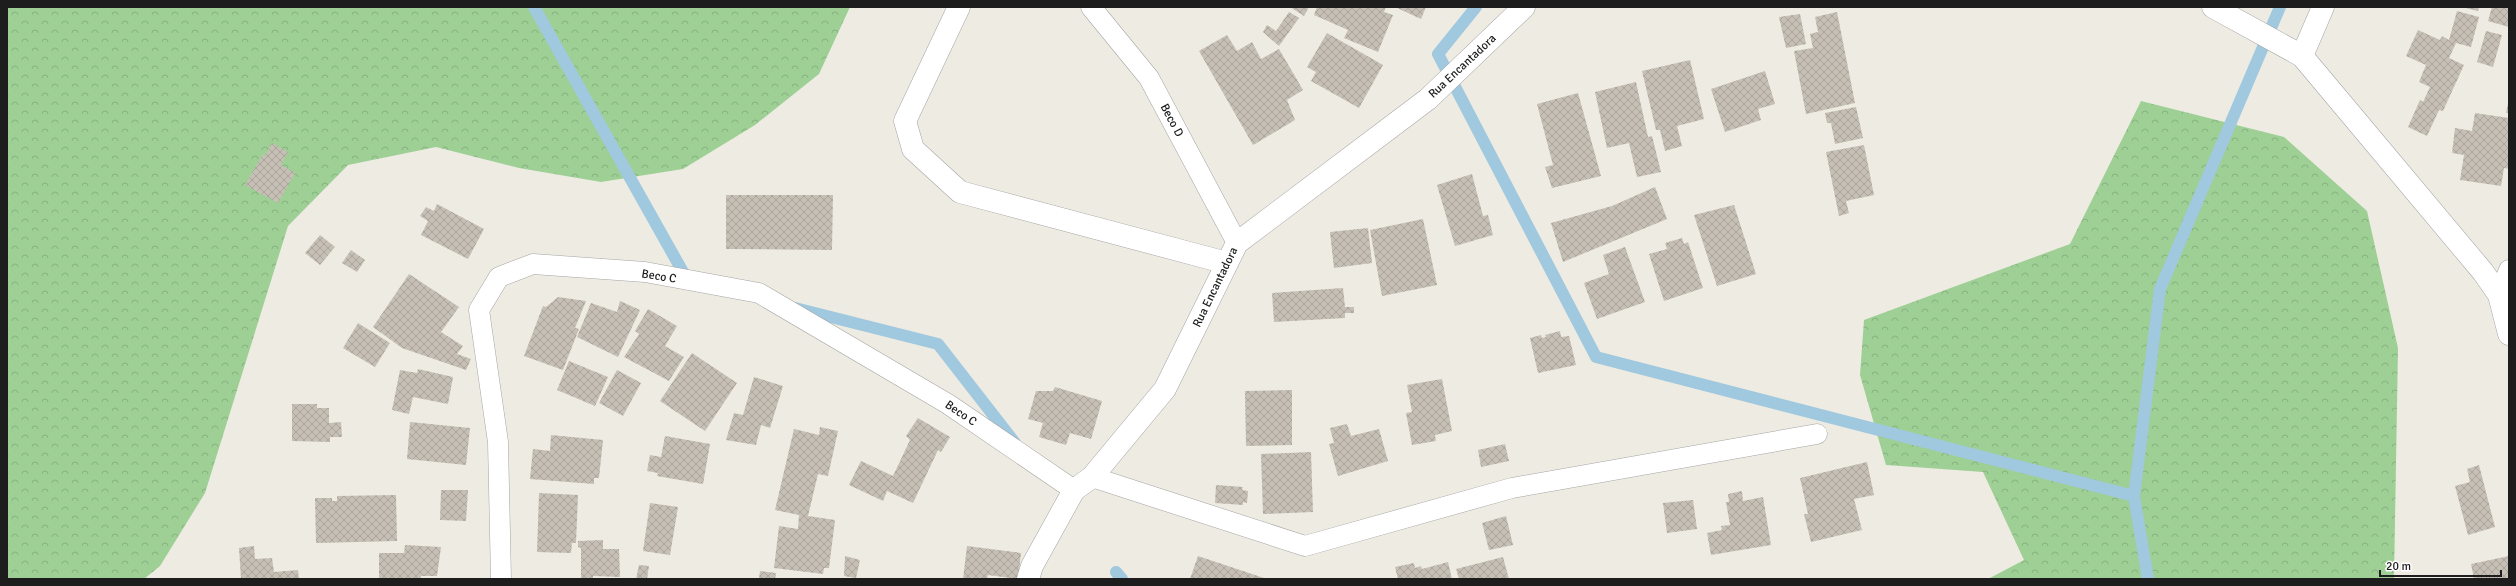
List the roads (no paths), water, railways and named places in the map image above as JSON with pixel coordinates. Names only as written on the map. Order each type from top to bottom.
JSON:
[{"type":"street","points":[[959,7],[905,121],[913,149],[960,192],[1227,263]]},
{"type":"street","name":"Rua Encantadora","points":[[1028,579],[1032,566],[1074,490],[1092,477],[1165,389],[1237,243],[1428,99],[1524,7]]},
{"type":"street","points":[[2214,7],[2302,56],[2483,272],[2499,295],[2509,334]]},
{"type":"street","points":[[2302,56],[2323,7]]},
{"type":"lane","name":"Beco D","points":[[1091,7],[1149,78],[1237,243]]},
{"type":"lane","name":"Beco C","points":[[501,579],[498,442],[478,310],[500,277],[533,264],[645,272],[759,293],[948,404],[1074,490]]},
{"type":"lane","points":[[2499,295],[2509,270]]},
{"type":"lane","points":[[1092,477],[1306,546],[1512,488],[1817,434]]},
{"type":"waterway","points":[[534,7],[688,281]]},
{"type":"waterway","points":[[1476,7],[1438,54],[1596,357],[2134,496]]},
{"type":"waterway","points":[[2148,579],[2134,496],[2160,289],[2280,7]]},
{"type":"waterway","points":[[795,308],[938,344],[1015,443]]},
{"type":"waterway","points":[[1116,572],[1122,579]]}]
